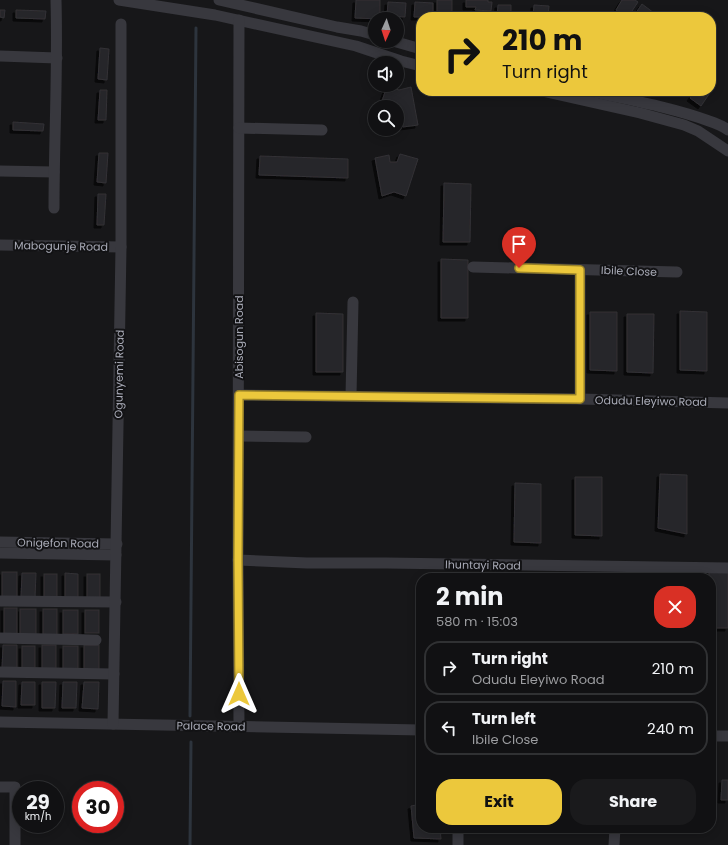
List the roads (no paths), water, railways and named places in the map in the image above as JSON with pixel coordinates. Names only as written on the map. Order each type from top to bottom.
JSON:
[{"type":"street","points":[[54,208],[57,58],[56,0]]},
{"type":"street","points":[[119,0],[239,20],[356,46],[416,65]]},
{"type":"street","points":[[220,0],[368,33]]},
{"type":"street","name":"Abisogun Road","points":[[239,20],[239,726]]},
{"type":"street","name":"Ogunyemi Road","points":[[113,724],[121,247],[121,24]]},
{"type":"street","points":[[356,46],[361,31]]},
{"type":"street","points":[[404,44],[416,48]]},
{"type":"street","points":[[0,56],[57,58]]},
{"type":"street","points":[[564,96],[640,113],[684,125],[698,130],[728,151]]},
{"type":"street","points":[[612,96],[680,111],[727,126]]},
{"type":"street","points":[[239,128],[322,130]]},
{"type":"street","points":[[0,171],[54,172]]},
{"type":"street","name":"Mabogunje Road","points":[[0,245],[121,247]]},
{"type":"street","name":"Ibile Close","points":[[473,267],[677,272]]},
{"type":"street","points":[[580,270],[580,399]]},
{"type":"street","points":[[351,396],[353,302]]},
{"type":"street","name":"Odudu Eleyiwo Road","points":[[239,395],[580,399],[728,403]]},
{"type":"street","points":[[239,436],[306,437]]},
{"type":"street","name":"Onigefon Road","points":[[0,542],[117,544]]},
{"type":"street","name":"Onigefon Road","points":[[0,554],[116,555]]},
{"type":"street","name":"Ihuntayi Road","points":[[238,560],[312,563],[728,568]]},
{"type":"street","points":[[0,601],[116,602]]},
{"type":"street","points":[[0,638],[96,640]]},
{"type":"street","points":[[0,672],[114,674]]},
{"type":"street","name":"Palace Road","points":[[0,722],[416,730]]},
{"type":"street","points":[[716,736],[728,736]]},
{"type":"street","points":[[0,787],[15,787],[15,845]]},
{"type":"street","points":[[458,833],[458,845]]},
{"type":"street","points":[[614,833],[614,845]]},
{"type":"waterway","points":[[190,716],[196,28]]},
{"type":"waterway","points":[[190,845],[191,742]]}]
